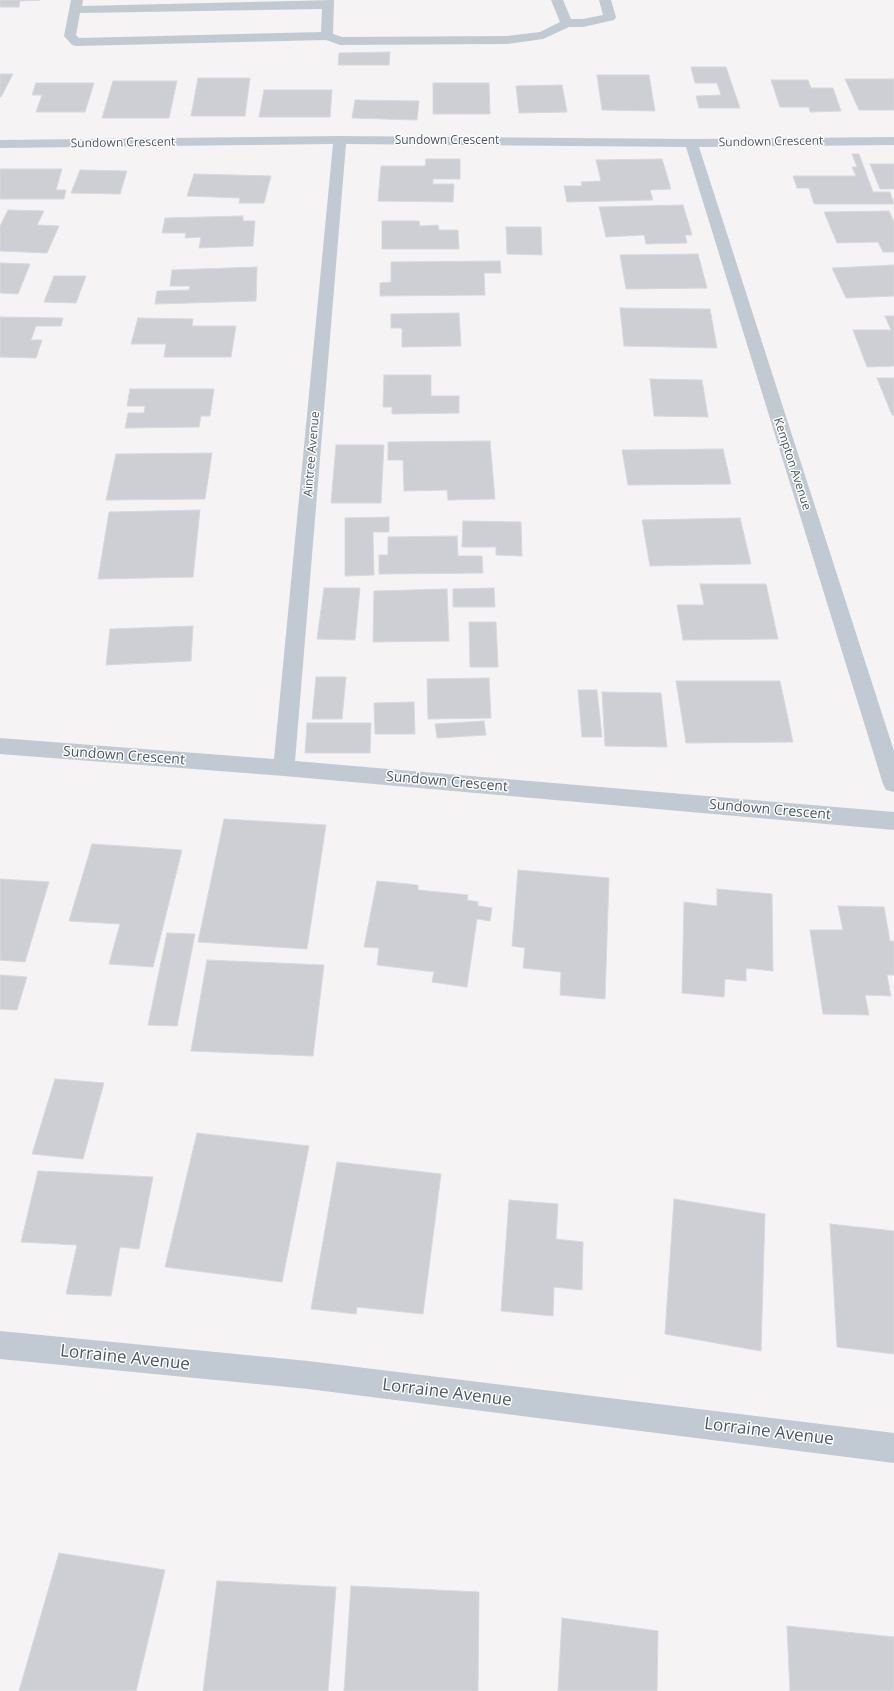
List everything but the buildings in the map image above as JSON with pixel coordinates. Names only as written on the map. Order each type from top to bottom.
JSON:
[{"type":"street","points":[[557,0],[567,23]]},
{"type":"street","points":[[328,36],[328,3],[76,5],[70,36],[76,42],[328,36],[340,41],[508,40],[543,35],[567,23],[583,23],[610,17],[605,0]]},
{"type":"street","name":"Sundown Crescent","points":[[0,144],[340,140],[691,143],[894,141]]},
{"type":"street","name":"Aintree Avenue","points":[[284,768],[340,140]]},
{"type":"street","name":"Kempton Avenue","points":[[691,143],[894,784]]},
{"type":"street","name":"Sundown Crescent","points":[[0,746],[284,768],[894,821]]},
{"type":"street","name":"Lorraine Avenue","points":[[0,1345],[316,1376],[894,1448]]}]
